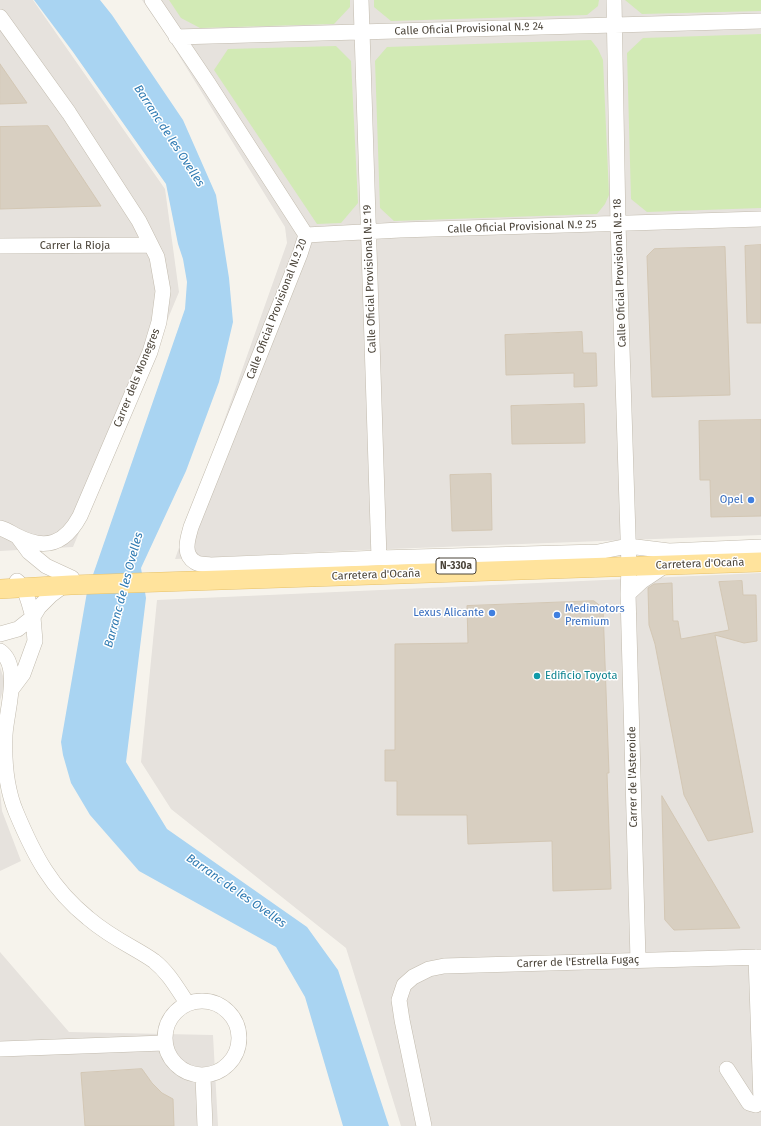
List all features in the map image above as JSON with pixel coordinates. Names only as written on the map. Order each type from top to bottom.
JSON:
[{"type":"main road","name":"Carretera d'Ocaña","points":[[10,584],[69,583],[629,558],[761,556]]},
{"type":"main road","name":"Carretera d'Ocaña","points":[[629,558],[666,565],[761,562]]},
{"type":"street","name":"Calle Oficial Provisional N.º 20","points":[[152,0],[306,234],[191,526],[186,547],[189,556]]},
{"type":"street","name":"Calle Oficial Provisional N.º 19","points":[[361,0],[379,558]]},
{"type":"street","name":"Calle Oficial Provisional N.º 18","points":[[614,0],[618,224],[629,558]]},
{"type":"street","name":"Carrer dels Monegres","points":[[0,17],[69,113],[140,221],[157,257],[163,291],[159,322],[150,352],[74,528],[63,538],[52,544],[40,544],[0,528]]},
{"type":"street","name":"Calle Oficial Provisional N.º 24","points":[[176,37],[761,21]]},
{"type":"street","name":"Calle Oficial Provisional N.º 25","points":[[306,234],[761,219]]},
{"type":"street","name":"Carrer la Rioja","points":[[0,246],[151,245]]},
{"type":"street","name":"Carretera d'Ocaña","points":[[18,536],[28,552],[69,583]]},
{"type":"street","name":"Carretera d'Ocaña","points":[[189,556],[196,563],[211,565],[379,558],[598,552],[629,558],[669,551],[761,547]]},
{"type":"street","name":"Carrer de l'Asteroide","points":[[629,558],[628,594],[638,960]]},
{"type":"street","points":[[628,594],[642,581],[666,565]]},
{"type":"street","points":[[0,634],[18,629],[33,617],[39,607],[69,583]]},
{"type":"street","name":"Carretera d'Ocaña","points":[[10,584],[33,617],[35,641],[22,674],[12,690]]},
{"type":"street","points":[[0,651],[6,655],[11,673],[12,690],[5,734],[5,768],[13,805],[38,861],[61,894],[87,918],[106,932],[154,961],[170,977],[187,1003]]},
{"type":"street","name":"Carrer de l'Estrella Fugaç","points":[[424,1126],[399,1000],[404,985],[413,977],[429,969],[444,966],[759,957],[761,1101],[756,1105],[749,1103],[727,1069]]},
{"type":"street","points":[[203,1000],[219,1005],[232,1015],[239,1030],[239,1046],[232,1061],[220,1072],[203,1077],[185,1073],[171,1061],[164,1043],[165,1026],[174,1012],[187,1003],[203,1000]]},
{"type":"street","points":[[0,1049],[164,1043]]},
{"type":"street","points":[[203,1077],[205,1126]]},
{"type":"shaded area","points":[[0,0],[33,0],[165,189],[179,292],[73,547],[0,551]]},
{"type":"shaded area","points":[[142,0],[761,0],[761,535],[362,550],[175,559],[287,243],[285,227],[170,41]]},
{"type":"shaded area","points":[[761,573],[761,1126],[401,1126],[346,948],[171,809],[141,762],[157,600]]},
{"type":"shaded area","points":[[0,667],[5,682],[0,701]]},
{"type":"shaded area","points":[[0,791],[2,811],[21,861],[0,871]]},
{"type":"shaded area","points":[[0,952],[69,1032],[213,1035],[218,1126],[0,1126]]},
{"type":"green space","points":[[169,0],[350,0],[350,7],[334,24],[200,28],[181,18]]},
{"type":"green space","points":[[374,0],[599,0],[598,6],[587,15],[391,21],[374,7]]},
{"type":"green space","points":[[625,0],[761,0],[761,11],[642,14]]},
{"type":"green space","points":[[761,34],[761,208],[647,212],[631,199],[627,53],[643,38]]},
{"type":"green space","points":[[591,40],[598,49],[603,60],[609,195],[605,204],[597,214],[394,221],[380,208],[375,61],[387,47]]},
{"type":"green space","points":[[336,46],[351,61],[358,203],[341,223],[317,224],[214,70],[228,49]]},
{"type":"water","name":"Barranc de les Ovelles","points":[[34,0],[100,0],[112,15],[183,120],[216,195],[229,278],[233,322],[219,382],[186,471],[141,568],[146,598],[126,762],[167,829],[307,927],[338,970],[389,1126],[343,1126],[305,997],[276,947],[139,871],[90,815],[71,783],[61,742],[87,592],[185,309],[187,282],[166,184],[73,52]]},
{"type":"building","points":[[0,64],[27,103],[0,104]]},
{"type":"building","points":[[48,126],[101,206],[0,209],[0,127]]},
{"type":"building","points":[[761,245],[761,323],[747,323],[745,246]]},
{"type":"building","points":[[725,247],[730,395],[652,397],[647,256],[654,249]]},
{"type":"building","points":[[582,332],[583,353],[596,353],[597,386],[574,387],[574,373],[506,375],[505,335]]},
{"type":"building","points":[[584,404],[585,443],[512,444],[511,406]]},
{"type":"building","points":[[761,420],[761,516],[711,517],[710,480],[700,480],[699,421]]},
{"type":"building","points":[[491,474],[492,530],[452,531],[450,475]]},
{"type":"building","points":[[742,581],[743,595],[756,595],[757,641],[744,643],[715,635],[753,832],[708,841],[684,795],[655,644],[649,625],[648,588],[654,584],[672,583],[673,621],[678,621],[681,639],[729,630],[719,582]]},
{"type":"building","points":[[594,601],[603,608],[609,773],[607,773],[611,889],[553,891],[552,841],[468,844],[467,815],[397,815],[397,781],[385,781],[385,750],[395,750],[395,644],[468,643],[467,606]]},
{"type":"building","points":[[662,796],[740,928],[674,930],[665,920]]},
{"type":"building","points":[[142,1069],[152,1083],[162,1093],[173,1099],[174,1126],[85,1126],[81,1073]]},
{"type":"place","name":"Opel","points":[[751,500]]},
{"type":"place","name":"Lexus Alicante","points":[[492,613]]},
{"type":"place","name":"Medimotors Premium","points":[[557,615]]},
{"type":"place","name":"Edificio Toyota","points":[[537,676]]}]
